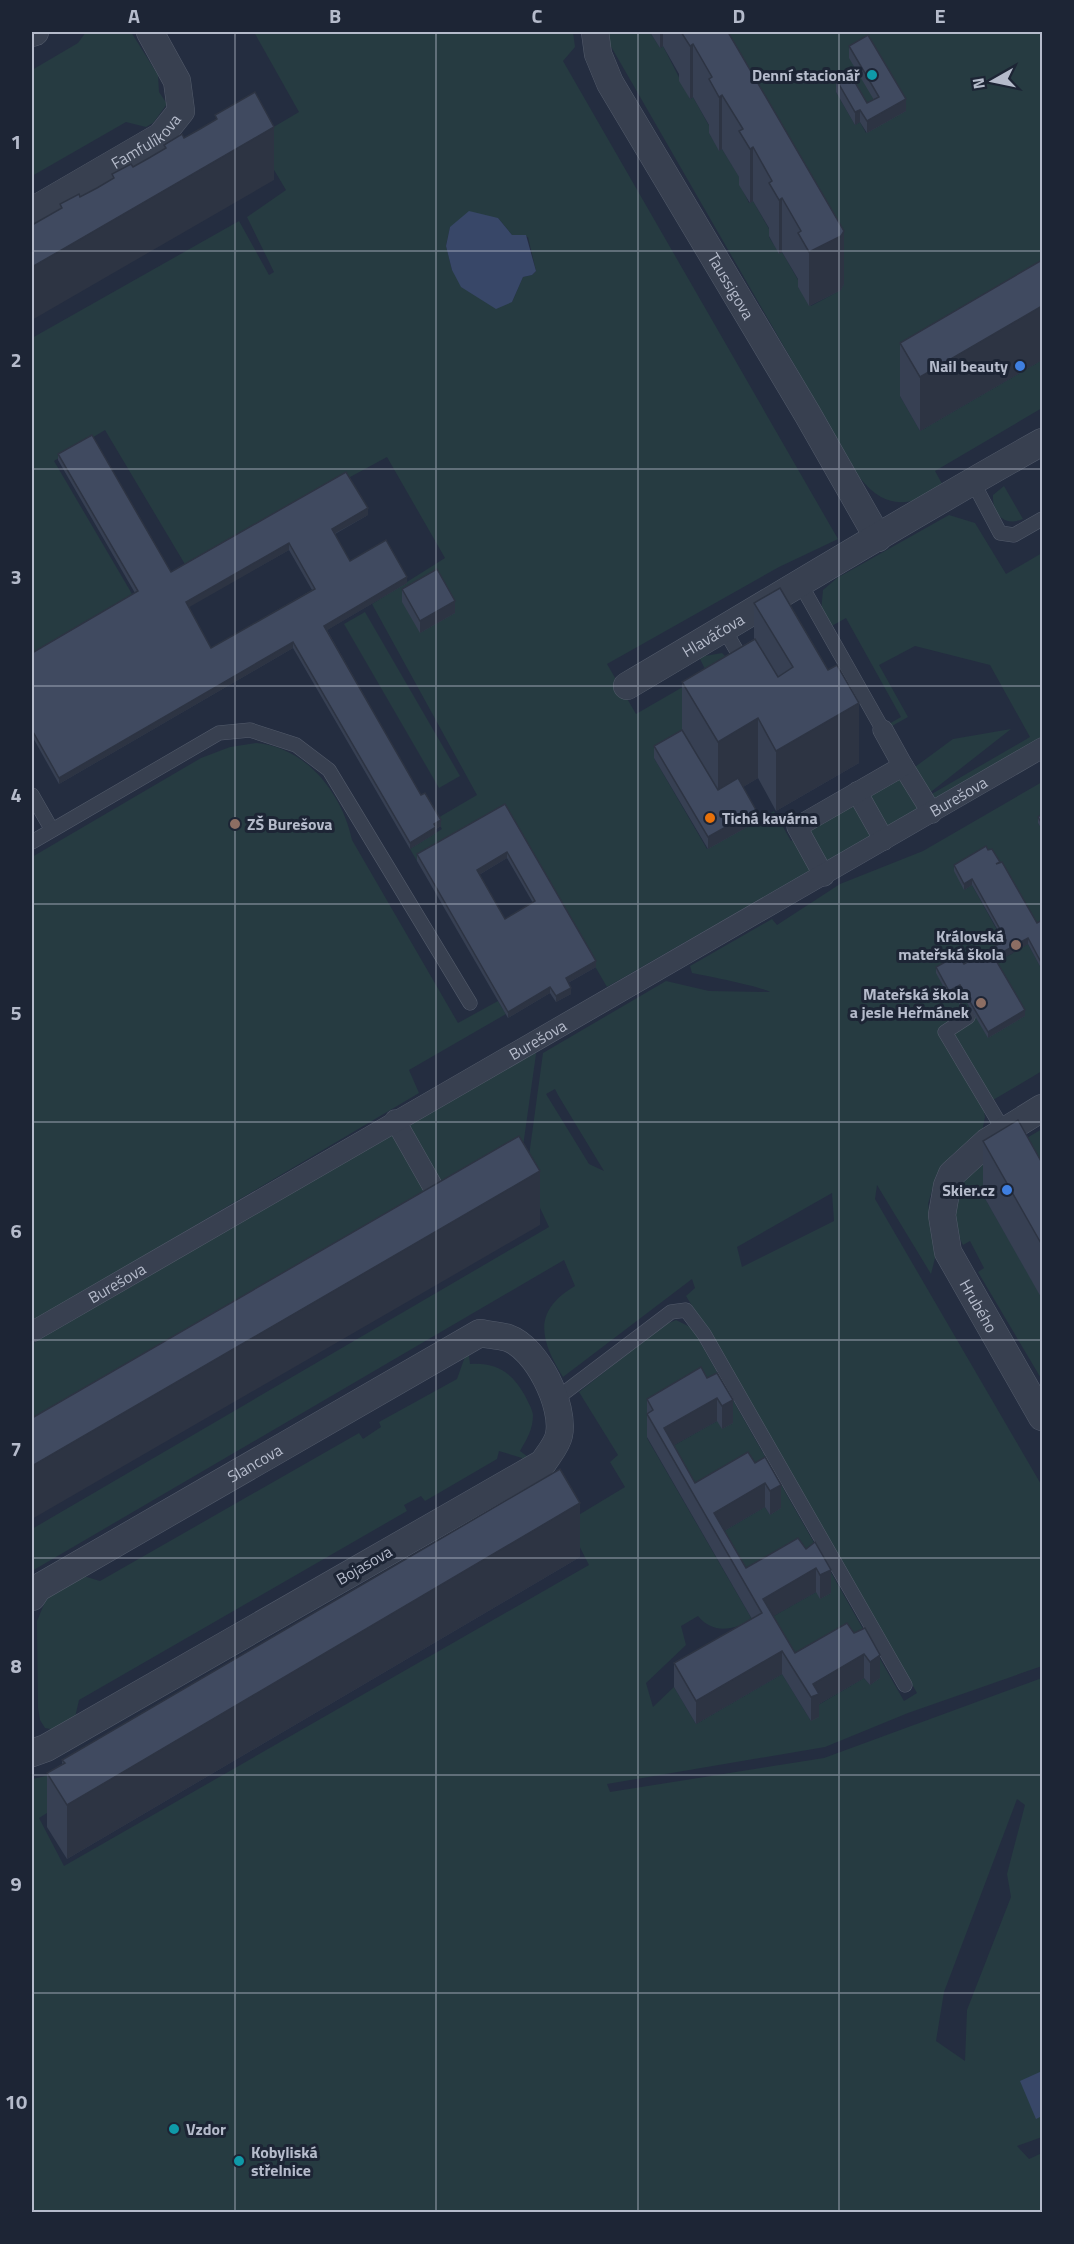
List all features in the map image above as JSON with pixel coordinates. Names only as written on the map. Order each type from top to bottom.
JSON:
[{"type":"street","name":"Famfulíkova","points":[[32,211],[161,136],[181,111],[177,81],[150,32]]},
{"type":"street","name":"Taussigova","points":[[595,32],[598,54],[610,83],[808,415],[878,538]]},
{"type":"street","name":"Hlaváčova","points":[[627,686],[1042,442]]},
{"type":"street","points":[[883,729],[932,813]]},
{"type":"street","name":"Burešova","points":[[32,1332],[395,1120],[824,876],[1042,748]]},
{"type":"street","points":[[824,876],[797,827],[903,766]]},
{"type":"street","points":[[857,792],[884,840]]},
{"type":"street","points":[[1004,1131],[1042,1108]]},
{"type":"street","points":[[395,1120],[454,1225]]},
{"type":"street","name":"Hrubého","points":[[1004,1131],[987,1142],[952,1174],[947,1186],[942,1215],[948,1252],[1042,1417]]},
{"type":"street","name":"Bojasova","points":[[32,1753],[46,1748],[543,1463],[558,1438],[561,1416],[556,1399],[528,1351],[509,1338],[480,1334]]},
{"type":"street","name":"Slancova","points":[[32,1597],[38,1588],[480,1334]]},
{"type":"lane","points":[[973,482],[1000,533],[1014,535],[1042,519]]},
{"type":"lane","points":[[801,585],[883,729]]},
{"type":"lane","points":[[724,629],[754,681]]},
{"type":"lane","points":[[32,842],[219,733],[249,730],[296,745],[329,770],[470,1003]]},
{"type":"lane","points":[[32,795],[52,830]]},
{"type":"lane","points":[[968,1017],[945,1032],[1004,1131]]},
{"type":"lane","points":[[556,1399],[671,1312],[686,1310],[704,1334],[905,1685]]},
{"type":"green space","points":[[86,32],[131,32],[158,75],[159,92],[167,104],[153,123],[146,127],[126,122],[32,176],[32,70],[78,43]]},
{"type":"green space","points":[[254,32],[573,32],[575,47],[563,61],[838,539],[779,567],[607,664],[636,714],[707,673],[699,657],[722,653],[730,661],[753,699],[654,758],[707,849],[774,811],[791,841],[898,776],[900,778],[953,739],[1011,729],[918,802],[1030,737],[990,665],[915,646],[879,665],[908,717],[892,726],[899,738],[895,740],[887,725],[901,717],[846,618],[830,627],[821,612],[823,590],[837,578],[949,515],[975,523],[1006,574],[1042,553],[1042,737],[607,987],[505,811],[417,861],[410,849],[442,829],[436,819],[477,795],[372,604],[445,558],[387,457],[186,566],[105,430],[54,461],[135,599],[32,659],[32,338],[239,221],[269,275],[274,272],[247,217],[286,190],[255,138],[299,112]],"holes":[[[498,218],[512,235],[528,237],[536,271],[532,275],[523,277],[512,302],[452,270],[446,246],[450,227]]]},
{"type":"green space","points":[[607,32],[650,32],[660,48],[663,46],[690,99],[693,97],[712,131],[709,133],[743,183],[740,185],[749,203],[753,201],[772,234],[769,237],[779,253],[782,252],[801,285],[798,287],[811,306],[841,290],[844,284],[697,32],[1042,32],[1042,313],[900,396],[920,431],[1042,360],[1042,408],[935,471],[945,489],[920,499],[899,502],[879,496],[869,488],[859,477],[609,43]],"holes":[[[836,92],[879,109],[866,133],[860,122],[855,125]]]},
{"type":"green space","points":[[1004,486],[1023,519],[1005,520],[997,513],[993,495]]},
{"type":"green space","points":[[365,612],[460,776],[439,788],[344,624]]},
{"type":"green space","points":[[256,743],[274,746],[291,753],[319,775],[330,790],[340,806],[352,840],[458,1023],[498,1001],[506,1014],[409,1070],[419,1093],[32,1322],[32,857],[201,758],[230,747]]},
{"type":"green space","points":[[1042,782],[1042,820],[1038,823],[1042,830],[1042,926],[972,885],[1006,946],[949,997],[960,991],[963,996],[957,1000],[960,1004],[966,1001],[994,964],[1028,944],[1042,970],[1042,1071],[983,1106],[985,1117],[982,1132],[953,1154],[936,1176],[928,1204],[937,1250],[931,1274],[877,1185],[875,1199],[1042,1486],[1042,1666],[908,1713],[825,1747],[607,1784],[610,1792],[824,1758],[1042,1678],[1042,2137],[1017,2146],[1029,2159],[1042,2153],[1042,2212],[32,2212],[32,1779],[46,1776],[71,1762],[87,1788],[39,1818],[64,1866],[589,1565],[567,1522],[625,1487],[610,1462],[618,1455],[579,1392],[664,1325],[676,1320],[692,1328],[904,1701],[917,1693],[757,1413],[686,1296],[695,1288],[692,1279],[563,1377],[549,1351],[544,1328],[551,1306],[575,1286],[564,1260],[32,1571],[32,1529],[549,1227],[526,1178],[543,1053],[666,981],[709,991],[770,992],[692,973],[690,966],[772,919],[777,925],[840,884],[923,851]],"holes":[[[555,1089],[604,1171],[589,1164],[546,1094]],[[832,1193],[834,1221],[742,1267],[737,1247]],[[717,1396],[717,1421],[664,1451],[695,1506],[765,1481],[770,1515],[765,1507],[714,1537],[746,1592],[816,1566],[816,1592],[763,1622],[795,1676],[865,1651],[870,1685],[864,1678],[813,1708],[811,1721],[782,1674],[696,1724],[674,1687],[653,1707],[646,1683],[686,1645],[681,1626],[698,1616],[710,1626],[724,1629],[753,1621],[647,1438]],[[1017,1799],[1025,1805],[1007,1874],[1011,1897],[967,2010],[965,2061],[936,2041],[944,1992]]]},
{"type":"green space","points":[[537,1047],[518,1182],[32,1465],[32,1344]]},
{"type":"green space","points":[[1042,1129],[1042,1216],[983,1195],[1042,1298],[1042,1380],[978,1272],[984,1268],[970,1241],[963,1245],[955,1222],[955,1203],[961,1186],[972,1172],[988,1160]]},
{"type":"green space","points":[[468,1348],[470,1364],[487,1365],[502,1370],[514,1380],[524,1394],[532,1410],[533,1420],[520,1451],[532,1460],[520,1465],[522,1458],[499,1451],[497,1459],[425,1501],[421,1496],[404,1505],[407,1511],[79,1700],[73,1726],[61,1731],[45,1728],[40,1720],[38,1708],[37,1621],[47,1597],[77,1574],[100,1581],[359,1433],[363,1439],[381,1427],[379,1422],[457,1379]]},
{"type":"water","points":[[469,211],[498,218],[512,235],[526,235],[536,271],[532,275],[523,277],[512,302],[496,309],[461,287],[452,270],[446,246],[450,227]]},
{"type":"water","points":[[1042,2071],[1042,2116],[1036,2119],[1020,2081]]},
{"type":"building","points":[[681,32],[728,32],[844,231],[841,236],[809,252],[798,233],[801,231],[782,198],[779,200],[769,183],[772,181],[753,147],[750,149],[739,131],[743,129],[722,95],[719,97],[709,79],[712,77],[693,44],[690,46]]},
{"type":"building","points":[[868,35],[906,99],[867,121],[860,110],[855,112],[836,79],[849,72],[867,103],[879,97],[849,46]]},
{"type":"building","points":[[255,92],[274,127],[32,267],[32,225],[62,208],[60,204],[79,194],[80,197],[114,178],[112,174],[131,164],[133,167],[166,148],[164,145],[182,134],[184,138],[217,119],[215,115]]},
{"type":"building","points":[[1042,260],[1042,306],[920,377],[900,343]]},
{"type":"building","points":[[92,435],[171,572],[346,472],[368,508],[332,529],[350,561],[386,540],[407,577],[324,626],[421,795],[425,793],[441,820],[434,824],[436,827],[410,843],[293,642],[59,778],[32,730],[32,653],[138,591],[58,454]],"holes":[[[289,543],[315,589],[211,648],[186,602]]]},
{"type":"building","points":[[437,569],[455,601],[420,621],[402,589]]},
{"type":"building","points":[[780,588],[828,670],[837,665],[859,703],[776,751],[758,718],[718,742],[682,682],[755,639],[778,677],[793,667],[754,603]]},
{"type":"building","points":[[682,730],[718,790],[738,778],[756,810],[708,837],[654,746]]},
{"type":"building","points":[[505,804],[596,961],[566,978],[571,988],[556,996],[550,987],[508,1012],[417,854]],"holes":[[[507,852],[535,901],[505,919],[477,870]]]},
{"type":"building","name":"Královská mateřská škola","points":[[986,846],[988,850],[992,849],[1000,862],[996,864],[1002,862],[1037,923],[1042,920],[1042,964],[1028,938],[994,957],[1025,1010],[988,1032],[966,995],[960,998],[957,994],[963,990],[960,985],[949,991],[936,967],[958,955],[964,964],[1006,940],[972,879],[964,884],[954,865]]},
{"type":"building","points":[[1018,1120],[1042,1163],[1042,1245],[983,1141]]},
{"type":"building","points":[[519,1136],[540,1171],[32,1466],[32,1418]]},
{"type":"building","points":[[701,1367],[707,1378],[717,1373],[733,1400],[722,1406],[717,1398],[664,1428],[695,1483],[748,1452],[755,1463],[765,1457],[781,1485],[770,1491],[765,1483],[714,1513],[746,1568],[798,1538],[806,1549],[815,1542],[831,1570],[820,1575],[816,1568],[763,1599],[795,1653],[847,1623],[854,1633],[865,1628],[880,1655],[870,1662],[864,1654],[813,1684],[819,1694],[811,1697],[782,1651],[696,1701],[674,1663],[762,1613],[647,1414],[653,1410],[647,1399]]},
{"type":"building","points":[[560,1469],[580,1503],[67,1805],[47,1773],[65,1763],[62,1760]]},
{"type":"place","name":"Denní stacionář","points":[[872,75]]},
{"type":"place","name":"Nail beauty","points":[[1020,366]]},
{"type":"place","name":"Tichá kavárna","points":[[710,818]]},
{"type":"place","name":"ZŠ Burešova","points":[[235,824]]},
{"type":"place","name":"Královská mateřská škola","points":[[1016,945]]},
{"type":"place","name":"Mateřská škola a jesle Heřmánek","points":[[981,1003]]},
{"type":"place","name":"Skier.cz","points":[[1007,1190]]},
{"type":"place","name":"Vzdor","points":[[174,2129]]},
{"type":"place","name":"Kobyliská střelnice","points":[[239,2161]]}]
